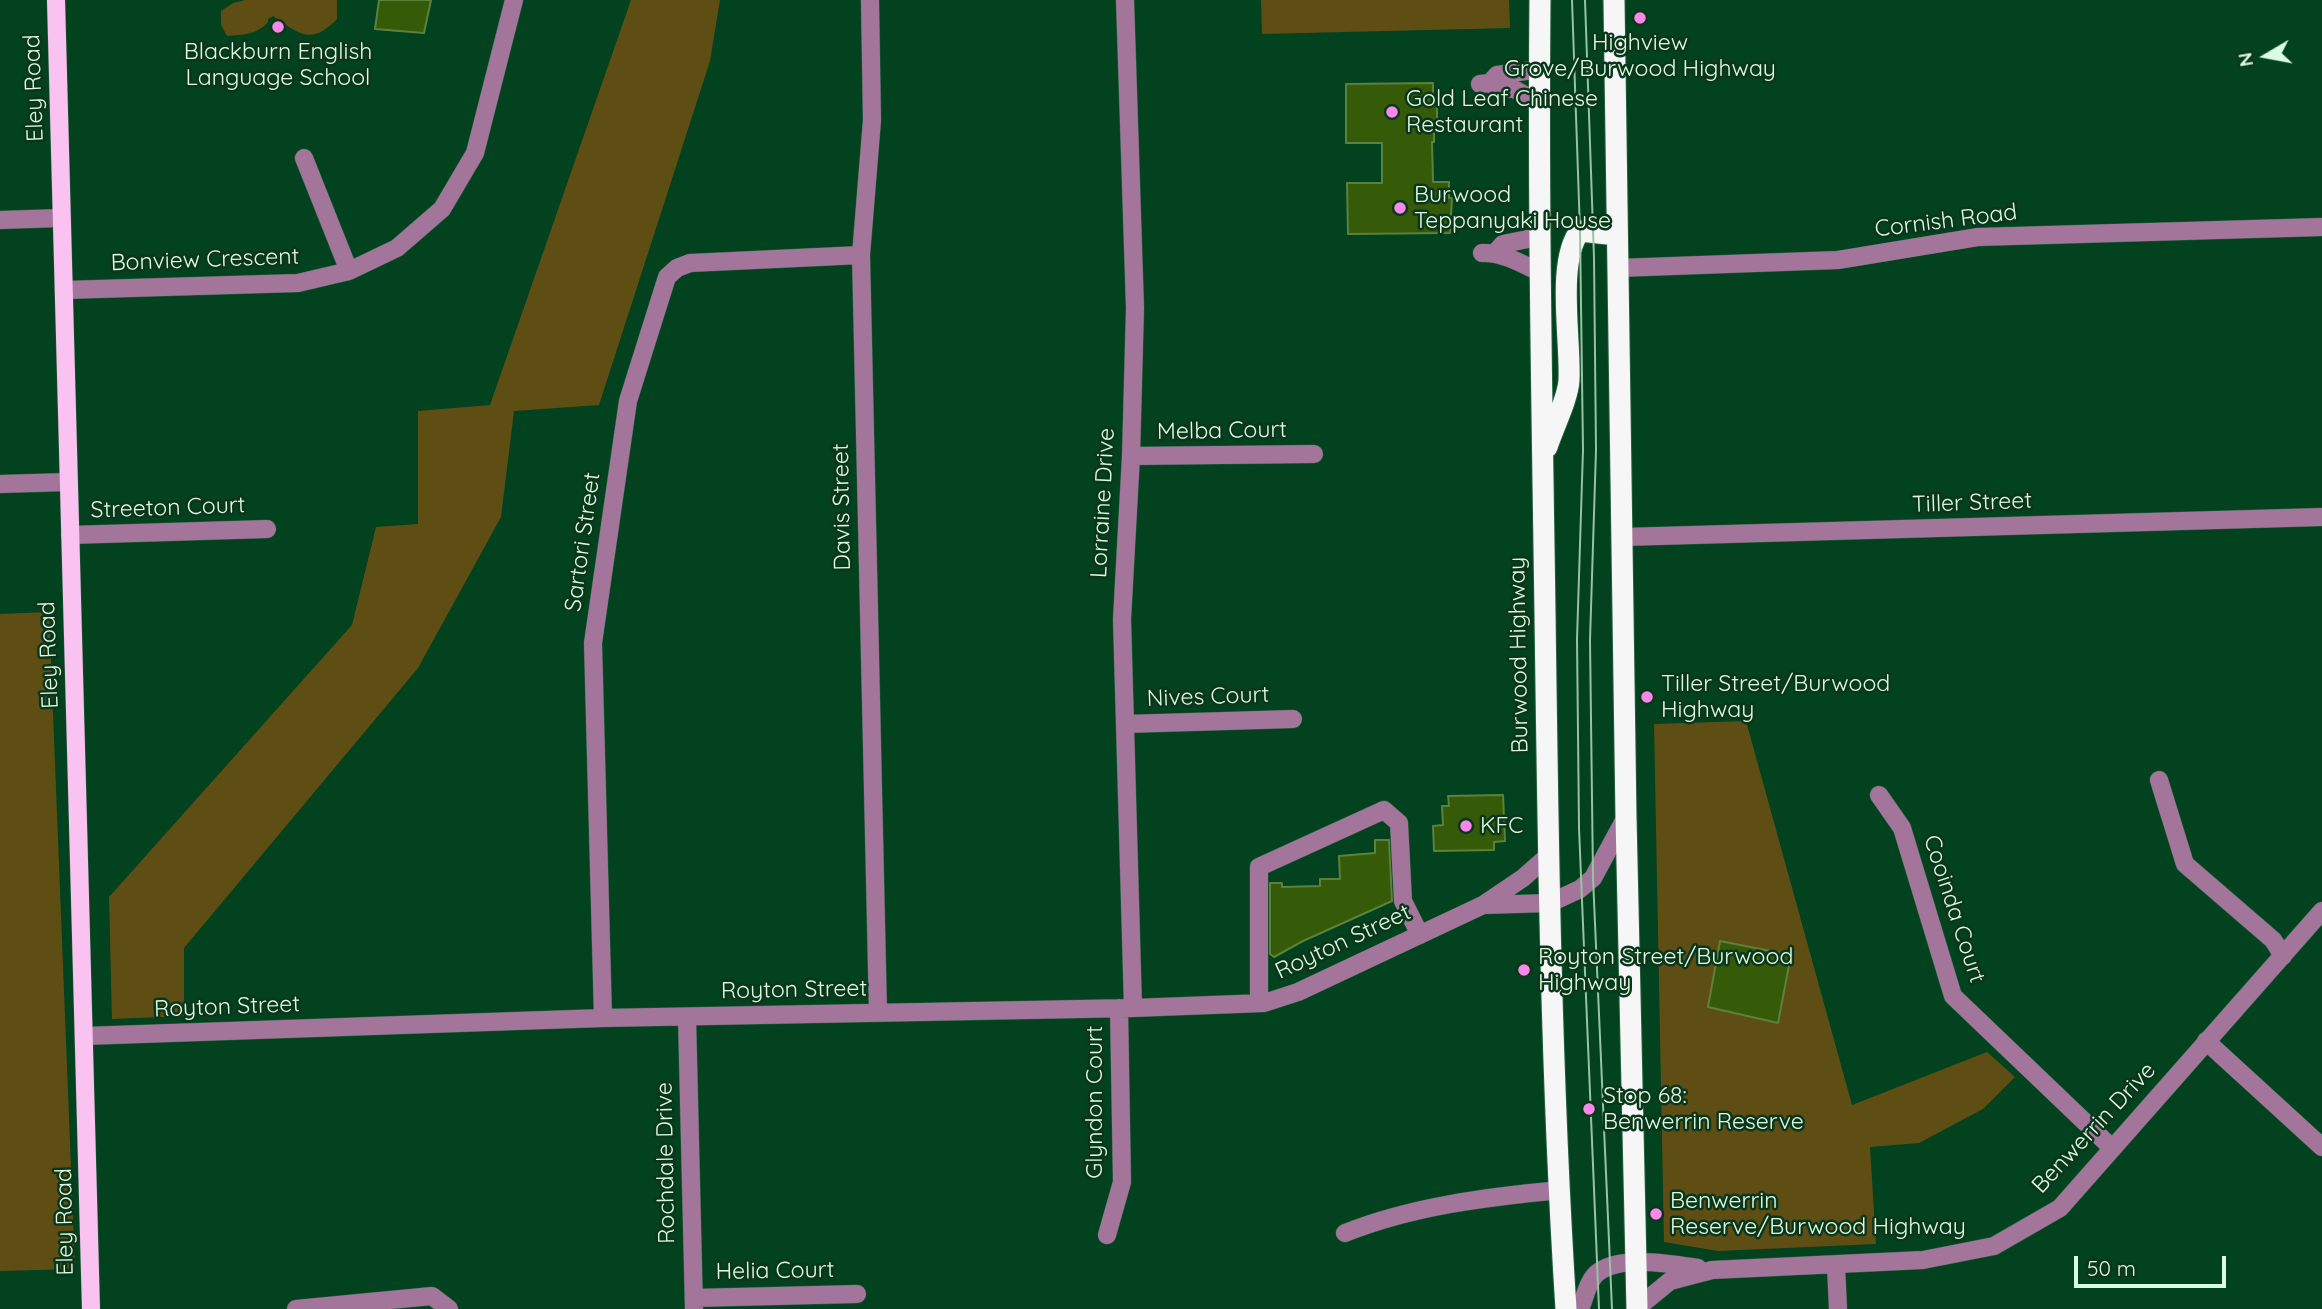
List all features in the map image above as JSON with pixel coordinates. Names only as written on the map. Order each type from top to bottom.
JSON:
[{"type":"highway","name":"Burwood Highway","points":[[1541,0],[1538,236],[1549,855],[1566,1309]]},
{"type":"highway","points":[[1614,0],[1626,817],[1637,1309]]},
{"type":"highway","points":[[1543,458],[1569,383],[1567,273],[1570,246],[1580,231],[1617,234]]},
{"type":"main road","name":"Eley Road","points":[[56,0],[91,1309]]},
{"type":"street","name":"Bonview Crescent","points":[[64,290],[298,283],[349,271],[397,248],[442,209],[475,153],[514,0]]},
{"type":"street","name":"Davis Street","points":[[870,0],[873,120],[861,255],[878,1012]]},
{"type":"street","name":"Lorraine Drive","points":[[1125,0],[1135,309],[1131,456],[1122,619],[1126,1008]]},
{"type":"street","points":[[1539,103],[1514,89],[1496,88],[1485,83],[1497,75],[1540,69]]},
{"type":"street","points":[[304,158],[349,271]]},
{"type":"street","points":[[0,220],[61,218]]},
{"type":"street","name":"Cornish Road","points":[[1618,268],[1838,260],[1978,237],[2322,227]]},
{"type":"street","points":[[1538,236],[1503,244],[1489,253],[1539,272]]},
{"type":"street","name":"Sartori Street","points":[[603,1018],[593,643],[628,401],[667,277],[677,268],[690,263],[861,255]]},
{"type":"street","name":"Melba Court","points":[[1131,456],[1314,454]]},
{"type":"street","points":[[0,484],[68,482]]},
{"type":"street","name":"Tiller Street","points":[[1623,537],[2322,517]]},
{"type":"street","name":"Streeton Court","points":[[70,535],[267,529]]},
{"type":"street","name":"Nives Court","points":[[1125,724],[1293,719]]},
{"type":"street","points":[[2159,780],[2185,864],[2273,940],[2283,956]]},
{"type":"street","name":"Cooinda Court","points":[[1879,795],[1902,828],[1953,996],[2112,1147]]},
{"type":"street","points":[[1259,1003],[1259,867],[1384,810],[1399,823],[1403,901],[1420,934]]},
{"type":"street","name":"Royton Street","points":[[1483,905],[1550,903],[1580,889],[1593,878],[1626,817]]},
{"type":"street","name":"Royton Street","points":[[84,1036],[603,1018],[1259,1003],[1298,992],[1483,905],[1523,878],[1549,855]]},
{"type":"street","name":"Benwerrin Drive","points":[[1580,1309],[1591,1280],[1598,1272],[1610,1266],[1636,1262],[1657,1262],[1712,1270],[1836,1266],[1923,1261],[1994,1246],[2060,1208],[2322,911]]},
{"type":"street","name":"Glyndon Court","points":[[1107,1235],[1122,1182],[1126,1008]]},
{"type":"street","name":"Rochdale Drive","points":[[687,1017],[694,1303]]},
{"type":"street","points":[[2206,1041],[2322,1147]]},
{"type":"street","points":[[1345,1233],[1392,1217],[1446,1204],[1560,1190]]},
{"type":"street","points":[[1836,1266],[1838,1309]]},
{"type":"street","name":"Benwerrin Drive","points":[[1637,1309],[1670,1281],[1712,1270]]},
{"type":"street","name":"Helia Court","points":[[694,1303],[857,1294]]},
{"type":"street","points":[[296,1309],[432,1296],[449,1309]]},
{"type":"shaded area","points":[[245,0],[337,0],[337,19],[312,35],[298,32],[273,16],[255,31],[227,36],[221,25],[221,11],[233,3]]},
{"type":"shaded area","points":[[631,0],[720,0],[710,61],[599,405],[514,411],[501,517],[418,668],[184,948],[184,1016],[112,1019],[109,897],[352,625],[376,527],[418,524],[418,411],[490,405]]},
{"type":"shaded area","points":[[1261,0],[1509,0],[1510,28],[1262,34]]},
{"type":"shaded area","points":[[49,612],[75,1269],[0,1271],[0,614]]},
{"type":"shaded area","points":[[1746,721],[1852,1105],[1987,1052],[2015,1077],[1983,1109],[1919,1143],[1870,1147],[1876,1244],[1718,1251],[1664,1242],[1654,724]]},
{"type":"building","points":[[379,0],[431,0],[424,33],[375,29]]},
{"type":"building","points":[[1433,83],[1433,96],[1437,96],[1437,129],[1434,129],[1432,142],[1433,182],[1449,182],[1449,198],[1452,198],[1450,233],[1348,234],[1347,183],[1382,183],[1382,143],[1346,143],[1346,84]]},
{"type":"building","name":"KFC","points":[[1503,795],[1505,841],[1494,842],[1494,850],[1434,851],[1433,826],[1443,825],[1442,806],[1449,806],[1448,796]]},
{"type":"building","points":[[1375,840],[1389,840],[1392,901],[1274,957],[1270,954],[1270,883],[1282,883],[1282,887],[1320,886],[1320,879],[1340,879],[1339,856],[1375,853]]},
{"type":"building","points":[[1720,941],[1791,955],[1778,1023],[1708,1007]]},
{"type":"tram line","points":[[1572,0],[1580,231],[1583,450],[1577,639],[1579,828],[1599,1309]]},
{"type":"tram line","points":[[1585,0],[1594,258],[1596,450],[1590,640],[1593,878],[1612,1309]]},
{"type":"place","name":"Highview Grove/Burwood Highway","points":[[1640,18]]},
{"type":"place","name":"Blackburn English Language School","points":[[278,27]]},
{"type":"place","name":"Gold Leaf Chinese Restaurant","points":[[1392,112]]},
{"type":"place","name":"Burwood Teppanyaki House","points":[[1400,208]]},
{"type":"place","name":"Tiller Street/Burwood Highway","points":[[1647,697]]},
{"type":"place","name":"KFC","points":[[1466,826]]},
{"type":"place","name":"Royton Street/Burwood Highway","points":[[1524,970]]},
{"type":"place","name":"Stop 68: Benwerrin Reserve","points":[[1589,1109]]},
{"type":"place","name":"Benwerrin Reserve/Burwood Highway","points":[[1656,1214]]}]
